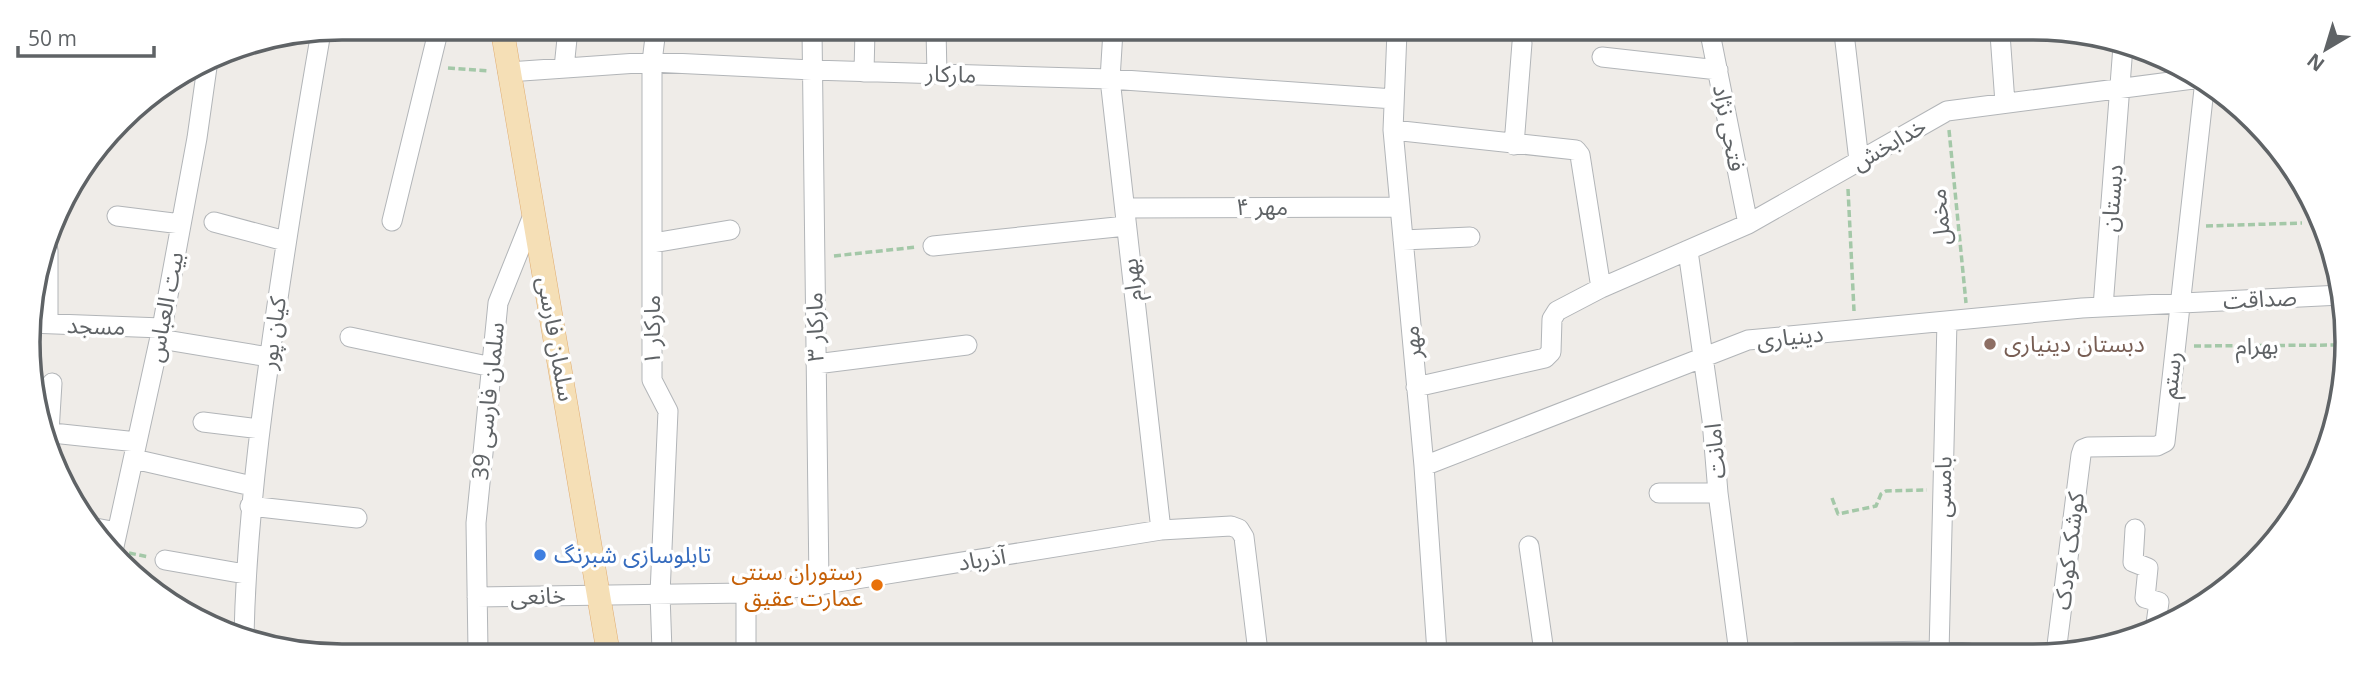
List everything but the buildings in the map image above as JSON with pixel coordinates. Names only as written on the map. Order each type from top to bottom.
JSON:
[{"type":"main road","name":"سلمان فارسی","points":[[504,40],[607,644]]},
{"type":"street","points":[[392,221],[436,40]]},
{"type":"street","points":[[564,68],[567,40]]},
{"type":"street","name":"مارکار ۱","points":[[655,40],[652,62],[652,380],[668,411],[660,594],[662,644]]},
{"type":"street","name":"مارکار ۳","points":[[812,40],[818,585]]},
{"type":"street","points":[[864,72],[865,40]]},
{"type":"street","points":[[936,40],[937,74]]},
{"type":"street","name":"بهرام","points":[[1112,40],[1110,79],[1161,530]]},
{"type":"street","name":"مهر","points":[[1397,40],[1393,130],[1436,644]]},
{"type":"street","name":"فتحی نژاد","points":[[1712,40],[1748,224]]},
{"type":"street","points":[[1844,40],[1853,164]]},
{"type":"street","points":[[2000,40],[2005,103]]},
{"type":"street","name":"کیان پور","points":[[244,628],[251,496],[285,242],[319,41]]},
{"type":"street","points":[[1514,145],[1522,44]]},
{"type":"street","name":"دبستان","points":[[2102,307],[2123,54]]},
{"type":"street","points":[[1602,57],[1718,69]]},
{"type":"street","name":"مارکار","points":[[508,72],[652,62],[864,72],[1110,79],[1394,99]]},
{"type":"street","name":"بیت العباس","points":[[116,542],[161,334],[206,73]]},
{"type":"street","name":"خدابخش","points":[[1416,387],[1545,358],[1551,352],[1553,344],[1554,314],[1601,288],[1748,224],[1947,111],[2184,81]]},
{"type":"street","name":"رستم","points":[[2083,449],[2157,446],[2165,442],[2202,92]]},
{"type":"street","points":[[1393,130],[1576,150],[1580,155],[1601,288]]},
{"type":"street","name":"مهر ۴","points":[[933,246],[1125,217],[1400,206]]},
{"type":"street","name":"سلمان فارسی 39","points":[[478,644],[476,523],[498,303],[534,213]]},
{"type":"street","points":[[117,216],[181,224]]},
{"type":"street","points":[[214,222],[285,242]]},
{"type":"street","points":[[653,243],[730,230]]},
{"type":"street","points":[[1403,240],[1470,237]]},
{"type":"street","name":"امانت","points":[[1688,251],[1712,420],[1718,493],[1738,644]]},
{"type":"street","name":"صداقت","points":[[2179,303],[2331,296]]},
{"type":"street","name":"دینیاری","points":[[1423,466],[1748,340],[2102,307],[2179,303]]},
{"type":"street","name":"بامسی","points":[[1939,644],[1947,321]]},
{"type":"street","name":"مسجد","points":[[41,323],[161,334],[269,357]]},
{"type":"street","points":[[350,337],[492,367]]},
{"type":"street","points":[[816,364],[967,345]]},
{"type":"street","points":[[49,411],[52,383]]},
{"type":"street","points":[[202,422],[260,429]]},
{"type":"street","points":[[55,434],[135,451],[251,496],[357,518]]},
{"type":"street","name":"کوشک کودک","points":[[2057,643],[2083,449]]},
{"type":"street","points":[[1659,493],[1718,493]]},
{"type":"street","name":"آذرباد","points":[[599,596],[746,593],[818,585],[1161,530],[1231,526],[1239,528],[1244,537],[1257,644]]},
{"type":"street","points":[[2135,528],[2133,562],[2148,568],[2145,598],[2159,602],[2157,617]]},
{"type":"street","points":[[1529,546],[1543,644]]},
{"type":"street","points":[[165,560],[245,574]]},
{"type":"street","points":[[746,593],[746,644]]},
{"type":"street","name":"خانعی","points":[[477,597],[599,596]]},
{"type":"path","points":[[428,67],[508,72]]},
{"type":"path","name":"مخمل","points":[[1947,111],[1967,319]]},
{"type":"path","points":[[1853,164],[1855,330]]},
{"type":"path","points":[[2188,227],[2302,223]]},
{"type":"path","points":[[814,258],[933,246]]},
{"type":"path","name":"بهرام","points":[[2174,346],[2335,345]]},
{"type":"path","points":[[1832,498],[1838,514],[1876,506],[1881,494],[1886,491],[1943,490]]},
{"type":"path","points":[[121,547],[165,560]]},
{"type":"place","name":"دبستان دینیاری","points":[[1990,344]]},
{"type":"place","name":"تابلوسازی شبرنگ","points":[[540,555]]},
{"type":"place","name":"رستوران سنتی عمارت عقیق","points":[[877,585]]}]
